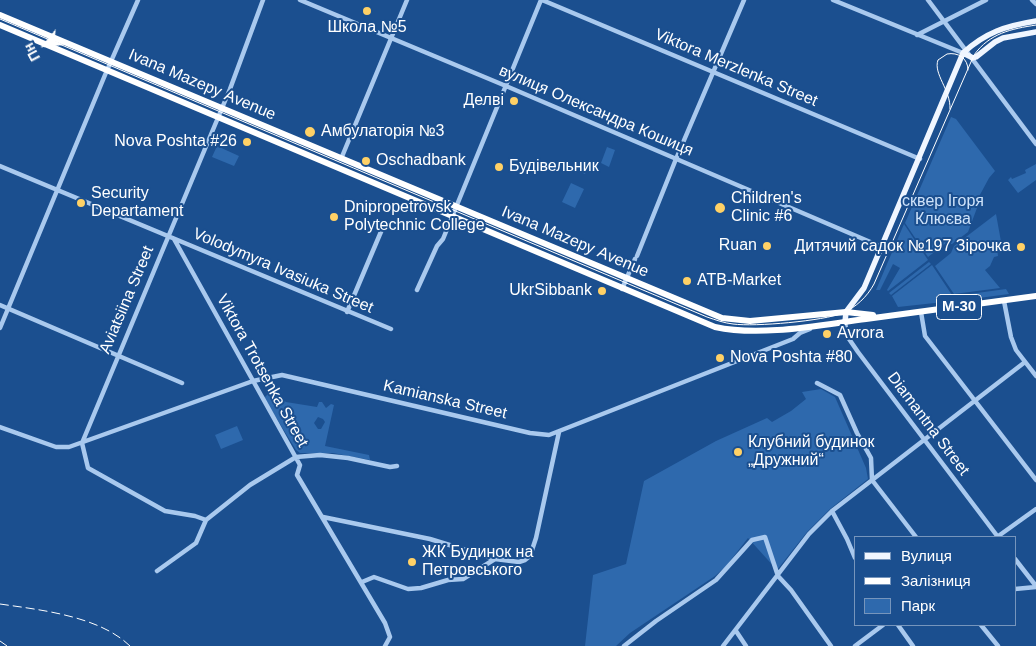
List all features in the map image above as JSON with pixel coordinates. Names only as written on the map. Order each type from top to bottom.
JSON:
[{"type":"highway","name":"Ivana Mazepy Avenue","points":[[0,15],[715,316],[732,320],[750,321],[846,312]]},
{"type":"highway","name":"Ivana Mazepy Avenue","points":[[0,25],[705,324],[726,329],[750,331],[845,322]]},
{"type":"highway","name":"М-30","points":[[845,322],[1036,296]]},
{"type":"highway","name":"М-30","points":[[846,312],[882,317]]},
{"type":"main road","points":[[845,322],[846,312],[864,288],[965,52],[982,37],[1000,29],[1036,21]]},
{"type":"main road","points":[[965,52],[973,58],[1003,38],[1036,32]]},
{"type":"street","points":[[0,328],[138,0]]},
{"type":"street","name":"Aviatsiina Street","points":[[82,443],[218,117],[263,0]]},
{"type":"street","name":"вулиця Олександра Кошиця","points":[[300,0],[882,247]]},
{"type":"street","points":[[341,159],[407,0]]},
{"type":"street","points":[[417,290],[437,246],[443,239],[455,206],[542,0]]},
{"type":"street","name":"Viktora Merzlenka Street","points":[[542,0],[920,159]]},
{"type":"street","points":[[622,289],[744,0]]},
{"type":"street","points":[[833,0],[965,52]]},
{"type":"street","points":[[928,0],[965,52]]},
{"type":"street","points":[[918,35],[986,0]]},
{"type":"street","points":[[1032,0],[1036,4]]},
{"type":"street","points":[[973,58],[987,80],[1036,144]]},
{"type":"street","name":"Volodymyra Ivasiuka Street","points":[[0,166],[391,329]]},
{"type":"street","points":[[347,312],[383,227]]},
{"type":"street","name":"Viktora Trotsenka Street","points":[[174,239],[300,465],[297,475],[385,623],[390,637],[384,646]]},
{"type":"street","points":[[1004,301],[1011,337],[1016,350],[1036,376]]},
{"type":"street","points":[[0,305],[182,383]]},
{"type":"street","points":[[921,312],[925,336],[1036,480]]},
{"type":"street","name":"Diamantna Street","points":[[845,322],[847,336],[996,536]]},
{"type":"street","name":"Kamianska Street","points":[[0,427],[56,447],[69,447],[253,381],[282,375],[537,434],[549,435],[795,337],[819,325]]},
{"type":"street","points":[[723,646],[809,534],[832,511],[1025,362]]},
{"type":"street","points":[[817,383],[840,395],[856,433],[872,458],[872,480],[915,536]]},
{"type":"street","points":[[323,517],[430,539],[495,559],[519,562],[525,560],[530,556],[537,534],[559,432]]},
{"type":"street","points":[[82,443],[88,468],[165,511],[206,520]]},
{"type":"street","points":[[157,571],[196,543],[206,520],[250,485],[296,458],[320,455],[348,458],[390,467],[397,466]]},
{"type":"street","points":[[998,536],[1036,508]]},
{"type":"street","points":[[832,511],[854,556]]},
{"type":"street","points":[[624,646],[656,621],[716,580],[752,540],[765,538],[778,576],[791,590],[831,646]]},
{"type":"street","points":[[362,582],[374,577],[408,589],[421,588],[448,580],[463,579],[495,559]]},
{"type":"street","points":[[1016,560],[1036,586]]},
{"type":"street","points":[[1016,588],[1036,586]]},
{"type":"street","points":[[855,646],[882,626]]},
{"type":"street","points":[[899,626],[913,646]]},
{"type":"street","points":[[982,626],[998,646]]},
{"type":"street","points":[[736,631],[746,646]]},
{"type":"green space","name":"сквер Ігоря Клюєва","points":[[951,117],[956,119],[995,171],[989,178],[975,204],[977,208],[968,232],[952,244],[945,244],[928,257],[905,223]]},
{"type":"green space","points":[[217,146],[239,156],[234,166],[212,157]]},
{"type":"green space","points":[[607,147],[615,150],[609,167],[601,163]]},
{"type":"green space","points":[[575,161],[588,167],[585,174],[571,168]]},
{"type":"green space","points":[[1036,164],[1036,180],[1018,193],[1008,180],[1011,177],[1012,179],[1026,173],[1025,170]]},
{"type":"green space","points":[[571,183],[584,189],[575,208],[562,202]]},
{"type":"green space","name":"сквер Ігоря Клюєва","points":[[996,214],[1002,247],[997,248],[998,256],[994,257],[990,266],[985,270],[1000,288],[954,294],[935,266],[951,253],[954,246]]},
{"type":"green space","name":"сквер Ігоря Клюєва","points":[[904,224],[928,260],[888,291],[900,268],[893,264],[880,290],[876,290]]},
{"type":"green space","points":[[929,262],[931,264],[891,295],[889,293]]},
{"type":"green space","name":"сквер Ігоря Клюєва","points":[[932,265],[952,295],[953,301],[898,307],[892,296]]},
{"type":"green space","points":[[1006,289],[1009,294],[956,301],[955,296]]},
{"type":"green space","points":[[821,389],[835,397],[866,468],[868,479],[830,509],[807,532],[777,570],[748,538],[726,566],[715,576],[630,633],[616,646],[585,646],[593,575],[626,564],[644,481],[716,441],[767,418],[772,422],[791,411],[806,399],[802,392]]},
{"type":"green space","points":[[268,394],[279,397],[286,402],[317,407],[319,402],[322,402],[326,408],[331,404],[334,405],[325,446],[369,455],[370,460],[333,453],[300,453],[296,450],[264,398]],"holes":[[[318,417],[325,422],[321,429],[318,429],[314,423]]]},
{"type":"green space","points":[[237,426],[243,440],[221,449],[215,435]]},
{"type":"tram line","points":[[0,19],[707,317],[726,323],[743,325],[789,323],[820,319],[848,311],[865,297],[874,284],[974,55],[987,42],[1002,33],[1036,25]]},
{"type":"tram line","points":[[950,109],[948,95],[938,71],[938,60],[947,54],[958,55],[964,59],[968,70]]},
{"type":"railway","points":[[0,604],[51,612],[86,621],[117,636],[130,646]]},
{"type":"railway","points":[[0,641],[7,646]]},
{"type":"place","name":"Школа №5","points":[[367,11]]},
{"type":"place","name":"Делві","points":[[514,101]]},
{"type":"place","name":"Амбулаторія №3","points":[[310,132]]},
{"type":"place","name":"Nova Poshta #26","points":[[247,142]]},
{"type":"place","name":"Oschadbank","points":[[366,161]]},
{"type":"place","name":"Будівельник","points":[[499,167]]},
{"type":"place","name":"Security Departament","points":[[81,203]]},
{"type":"place","name":"Children's Clinic #6","points":[[720,208]]},
{"type":"place","name":"Dnipropetrovsk Polytechnic College","points":[[334,217]]},
{"type":"place","name":"Ruan","points":[[767,246]]},
{"type":"place","name":"Дитячий садок №197 Зірочка","points":[[1021,247]]},
{"type":"place","name":"ATB-Market","points":[[687,281]]},
{"type":"place","name":"UkrSibbank","points":[[602,291]]},
{"type":"place","name":"Avrora","points":[[827,334]]},
{"type":"place","name":"Nova Poshta #80","points":[[720,358]]},
{"type":"place","name":"Клубний будинок „Дружний“","points":[[738,452]]},
{"type":"place","name":"ЖК Будинок на Петровського","points":[[412,562]]}]
